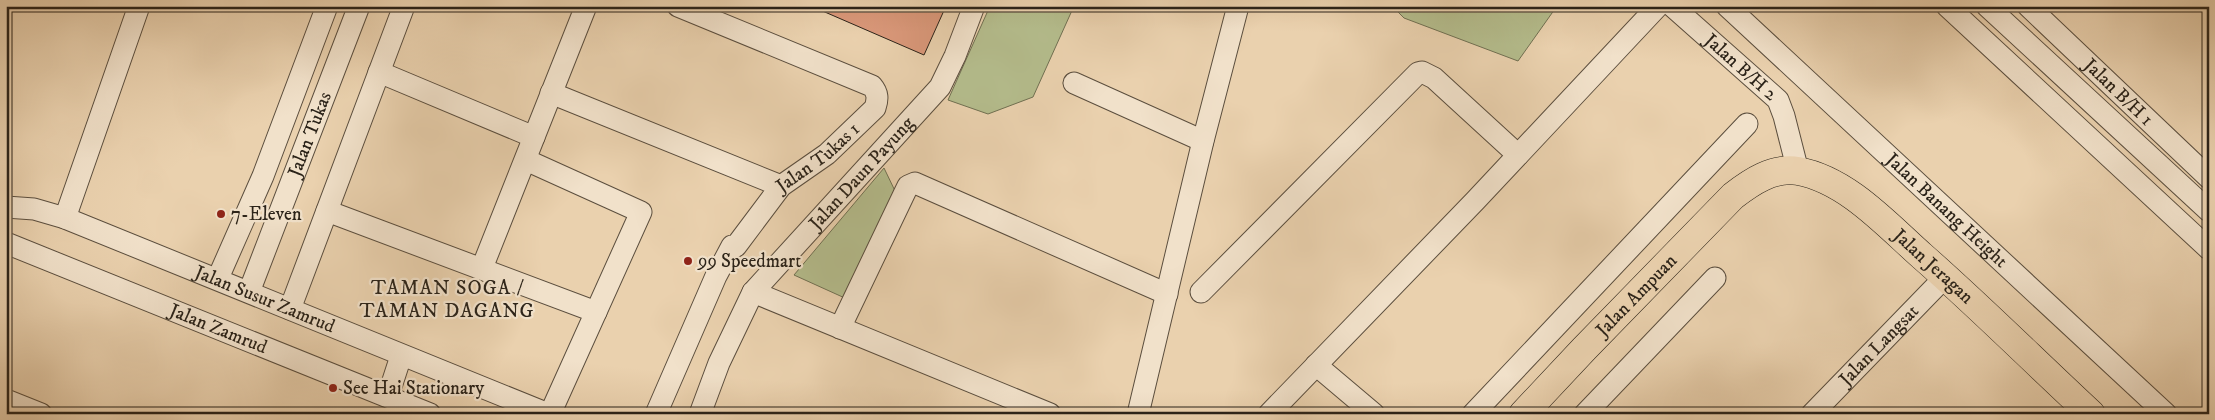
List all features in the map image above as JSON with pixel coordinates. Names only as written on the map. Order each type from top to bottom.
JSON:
[{"type":"main road","name":"Jalan Jeragan","points":[[1751,182],[1778,172],[1798,171],[1838,186],[1870,210],[1945,277],[2082,411]]},
{"type":"main road","name":"Jalan Ampuan","points":[[1524,414],[1584,349],[1733,196],[1751,182]]},
{"type":"street","points":[[65,218],[139,6]]},
{"type":"street","points":[[218,278],[263,176],[327,6]]},
{"type":"street","name":"Jalan Tukas","points":[[249,292],[359,6]]},
{"type":"street","points":[[290,309],[404,6]]},
{"type":"street","points":[[482,268],[586,6]]},
{"type":"street","name":"Jalan Tukas 1","points":[[656,414],[716,276],[732,246],[736,246],[781,186],[827,154],[875,108],[878,99],[876,91],[872,86],[678,6]]},
{"type":"street","name":"Jalan Daun Payung","points":[[700,414],[719,363],[753,292],[940,87],[955,56],[974,6]]},
{"type":"street","points":[[1138,414],[1202,141],[1238,6]]},
{"type":"street","points":[[1269,414],[1658,6]]},
{"type":"street","name":"Jalan B/H 2","points":[[1672,6],[1778,100],[1798,171]]},
{"type":"street","name":"Jalan Banang Height","points":[[1727,6],[2166,414]]},
{"type":"street","points":[[1947,6],[2209,249]]},
{"type":"street","points":[[1987,6],[2209,211]]},
{"type":"street","name":"Jalan B/H 1","points":[[2039,10],[2209,178]]},
{"type":"street","points":[[379,72],[534,137]]},
{"type":"street","points":[[1201,292],[1418,73],[1422,72],[1434,78],[1518,155]]},
{"type":"street","points":[[1074,84],[1202,141]]},
{"type":"street","points":[[550,93],[781,186]]},
{"type":"street","points":[[1473,414],[1747,124]]},
{"type":"street","points":[[526,160],[641,212],[549,414]]},
{"type":"street","points":[[840,328],[908,186],[915,183],[1167,294]]},
{"type":"street","name":"Jalan Susur Zamrud","points":[[6,207],[34,209],[65,218],[218,278],[401,356],[549,414]]},
{"type":"street","points":[[327,211],[596,312]]},
{"type":"street","name":"Jalan Zamrud","points":[[6,243],[430,414]]},
{"type":"street","name":"Jalan Langsat","points":[[1812,414],[1945,277]]},
{"type":"street","points":[[1585,414],[1716,278]]},
{"type":"street","points":[[753,292],[1050,414]]},
{"type":"street","points":[[388,396],[401,356]]},
{"type":"street","points":[[1316,365],[1374,414]]},
{"type":"street","points":[[6,400],[41,414]]},
{"type":"green space","points":[[990,6],[1074,6],[1033,97],[988,114],[948,100]]},
{"type":"green space","points":[[1392,6],[1557,6],[1518,61],[1404,18]]},
{"type":"green space","points":[[884,168],[896,193],[847,299],[794,275]]},
{"type":"building","points":[[811,6],[946,6],[924,55]]},
{"type":"place","name":"7-Eleven","points":[[221,214]]},
{"type":"place","name":"99 Speedmart","points":[[688,261]]},
{"type":"place","name":"See Hai Stationary","points":[[333,388]]},
{"type":"district","name":"TAMAN SOGA / TAMAN DAGANG","points":[[447,300]]}]
